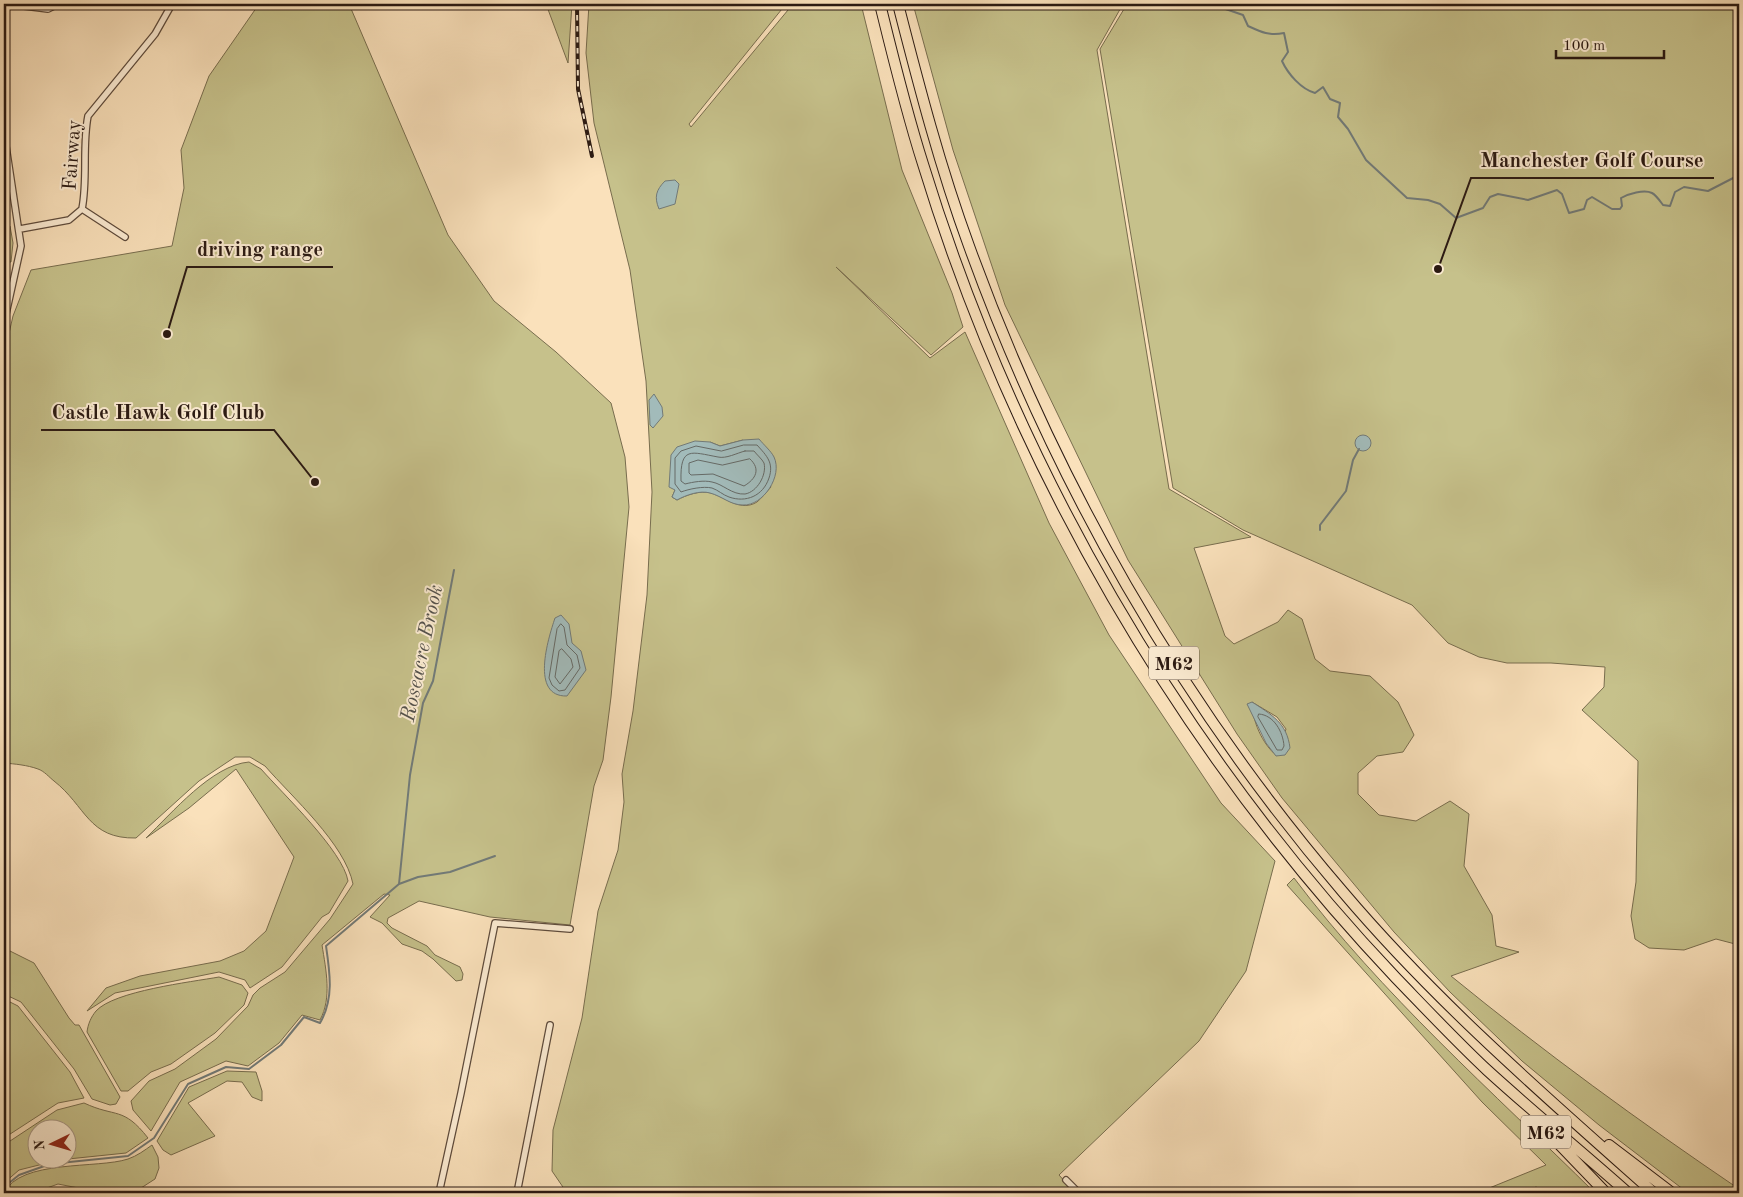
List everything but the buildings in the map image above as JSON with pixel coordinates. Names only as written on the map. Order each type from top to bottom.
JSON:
[{"type":"highway","name":"M62","points":[[880,4],[904,100],[952,252],[1019,416],[1086,550],[1166,683],[1212,751],[1269,829],[1328,901],[1394,976],[1606,1193]]},
{"type":"highway","name":"M62","points":[[898,4],[940,160],[968,245],[1000,328],[1065,471],[1139,607],[1226,741],[1281,815],[1343,892],[1406,962],[1472,1030],[1654,1193]]},
{"type":"highway","name":"M62","points":[[1487,1070],[1628,1193]]},
{"type":"highway","name":"M62","points":[[1537,1090],[1672,1193]]},
{"type":"street","points":[[8,4],[48,9],[58,4]]},
{"type":"street","name":"Fairway","points":[[20,229],[69,220],[82,209],[86,190],[86,128],[88,116],[155,34],[172,4]]},
{"type":"street","points":[[4,133],[20,229],[21,246],[18,269],[4,323]]},
{"type":"street","points":[[82,209],[124,237]]},
{"type":"street","points":[[439,1193],[495,923],[570,930]]},
{"type":"street","points":[[517,1193],[550,1025]]},
{"type":"street","points":[[1066,1180],[1079,1193]]},
{"type":"shaded area","points":[[259,4],[349,4],[448,235],[494,301],[556,352],[611,403],[625,457],[629,507],[611,697],[603,760],[594,786],[570,925],[490,917],[419,901],[388,918],[387,923],[392,928],[427,946],[435,955],[460,967],[463,974],[462,980],[456,981],[433,959],[422,951],[402,944],[382,923],[370,917],[390,895],[384,894],[322,945],[327,993],[324,1011],[320,1020],[302,1015],[279,1043],[248,1066],[226,1061],[180,1082],[151,1131],[133,1110],[131,1101],[149,1081],[175,1069],[216,1039],[248,1006],[253,995],[260,988],[285,972],[330,919],[353,884],[340,853],[329,837],[265,766],[250,757],[235,757],[199,781],[136,838],[120,837],[107,833],[97,827],[65,791],[40,770],[4,763],[4,355],[13,316],[31,270],[172,246],[184,188],[181,150],[209,76]]},
{"type":"shaded area","points":[[546,4],[572,4],[568,63]]},
{"type":"shaded area","points":[[589,4],[786,4],[689,124],[691,127],[793,4],[861,4],[902,170],[952,293],[963,327],[931,355],[836,267],[930,358],[965,332],[1049,523],[1109,635],[1221,803],[1275,861],[1246,971],[1199,1041],[1059,1175],[1075,1193],[567,1193],[552,1171],[553,1130],[582,1018],[598,911],[618,850],[624,802],[622,774],[633,711],[647,595],[652,492],[646,381],[630,270],[594,123],[586,53]],"holes":[[[743,440],[771,487],[757,502],[745,506],[707,492],[685,496],[677,500],[672,497],[675,490],[710,442],[720,446]]]},
{"type":"shaded area","points":[[913,4],[1123,4],[1097,50],[1169,489],[1251,537],[1194,548],[1225,636],[1234,644],[1278,622],[1288,610],[1302,619],[1315,659],[1330,671],[1370,676],[1398,702],[1414,735],[1403,752],[1377,756],[1358,773],[1358,794],[1379,815],[1416,821],[1450,801],[1469,814],[1464,866],[1492,915],[1496,946],[1519,952],[1451,976],[1593,1086],[1739,1189],[1739,1193],[1688,1193],[1599,1125],[1522,1061],[1450,992],[1394,932],[1282,798],[1237,734],[1128,560],[1005,305],[953,150]],"holes":[[[1252,702],[1277,717],[1286,729],[1277,756],[1262,738],[1252,709]]]},
{"type":"shaded area","points":[[1127,4],[1739,4],[1739,945],[1716,939],[1684,950],[1649,948],[1635,939],[1631,916],[1636,882],[1638,761],[1582,710],[1604,687],[1605,667],[1551,663],[1507,663],[1479,657],[1448,643],[1412,605],[1243,530],[1173,488],[1100,49]]},
{"type":"shaded area","points":[[4,226],[10,226],[13,243],[11,262],[4,262]]},
{"type":"shaded area","points":[[249,762],[261,769],[311,823],[344,869],[348,881],[329,913],[322,917],[282,967],[250,988],[245,980],[219,972],[115,993],[87,1011],[106,988],[140,976],[220,961],[244,951],[266,931],[294,857],[236,769],[189,808],[146,838],[180,804],[207,781],[235,765]]},
{"type":"shaded area","points":[[1294,878],[1328,921],[1401,1002],[1595,1193],[1550,1193],[1536,1187],[1521,1193],[1477,1193],[1546,1165],[1482,1102],[1287,885]]},
{"type":"shaded area","points":[[4,948],[34,963],[69,1018],[75,1025],[79,1025],[120,1097],[116,1104],[110,1105],[92,1099],[74,1069],[21,1002],[4,994]]},
{"type":"shaded area","points":[[219,977],[242,985],[248,993],[244,1005],[215,1033],[171,1064],[151,1072],[128,1091],[121,1091],[87,1032],[90,1021],[96,1011],[105,1004],[135,993]]},
{"type":"shaded area","points":[[4,999],[18,1006],[70,1072],[84,1098],[58,1103],[32,1120],[28,1120],[28,1122],[4,1138]]},
{"type":"shaded area","points":[[227,1071],[256,1072],[262,1091],[262,1101],[252,1097],[242,1082],[227,1081],[188,1103],[215,1136],[171,1155],[163,1150],[157,1141],[189,1087]]},
{"type":"shaded area","points":[[84,1103],[125,1117],[132,1121],[148,1138],[126,1153],[78,1158],[78,1120],[42,1120],[57,1110]]},
{"type":"shaded area","points":[[28,1129],[28,1168],[19,1170],[4,1183],[4,1145]]},
{"type":"shaded area","points":[[152,1145],[158,1157],[159,1168],[155,1179],[141,1188],[104,1193],[58,1184],[33,1193],[4,1193],[13,1182],[42,1170],[78,1170],[78,1165],[115,1162],[138,1155]]},
{"type":"water","points":[[675,180],[679,184],[675,204],[659,209],[656,197],[660,187],[665,181]]},
{"type":"water","points":[[654,394],[662,407],[663,416],[653,428],[650,425],[649,400]]},
{"type":"water","points":[[1363,435],[1371,443],[1363,451],[1355,443]]},
{"type":"water","points":[[759,439],[774,457],[776,473],[769,488],[758,501],[738,505],[706,492],[685,496],[677,500],[672,497],[675,490],[669,487],[671,455],[677,447],[695,441],[710,442],[720,446],[743,440]]},
{"type":"water","points":[[561,615],[569,624],[572,643],[581,651],[586,670],[567,696],[556,694],[549,687],[545,677],[544,665],[555,618]]},
{"type":"water","points":[[1252,702],[1277,720],[1286,732],[1290,748],[1285,755],[1276,756],[1266,743],[1247,704]]},
{"type":"waterway","points":[[1211,4],[1243,15],[1248,26],[1257,30],[1269,34],[1284,33],[1288,52],[1282,61],[1288,71],[1305,88],[1315,93],[1323,87],[1330,99],[1340,103],[1338,117],[1348,129],[1366,160],[1407,198],[1428,200],[1440,204],[1456,218],[1483,208],[1490,197],[1498,194],[1528,200],[1557,190],[1562,194],[1569,213],[1584,209],[1587,200],[1592,197],[1612,209],[1620,209],[1622,206],[1621,198],[1641,192],[1652,193],[1663,205],[1670,206],[1675,192],[1684,187],[1708,191],[1739,175]]},
{"type":"waterway","points":[[1320,530],[1320,525],[1346,491],[1353,460],[1359,449]]},
{"type":"waterway","points":[[4,1187],[19,1175],[50,1164],[128,1156],[154,1138],[188,1084],[226,1067],[249,1069],[281,1045],[304,1017],[320,1023],[327,1005],[330,986],[326,946],[399,884],[410,775],[423,703],[433,681],[454,570]]},
{"type":"waterway","name":"Roseacre Brook","points":[[399,884],[418,877],[450,872],[495,856]]},
{"type":"railway","points":[[577,4],[578,89],[592,156]]},
{"type":"place","name":"Manchester Golf Course","points":[[1438,269]]},
{"type":"place","name":"driving range","points":[[167,334]]},
{"type":"place","name":"Castle Hawk Golf Club","points":[[315,482]]}]
